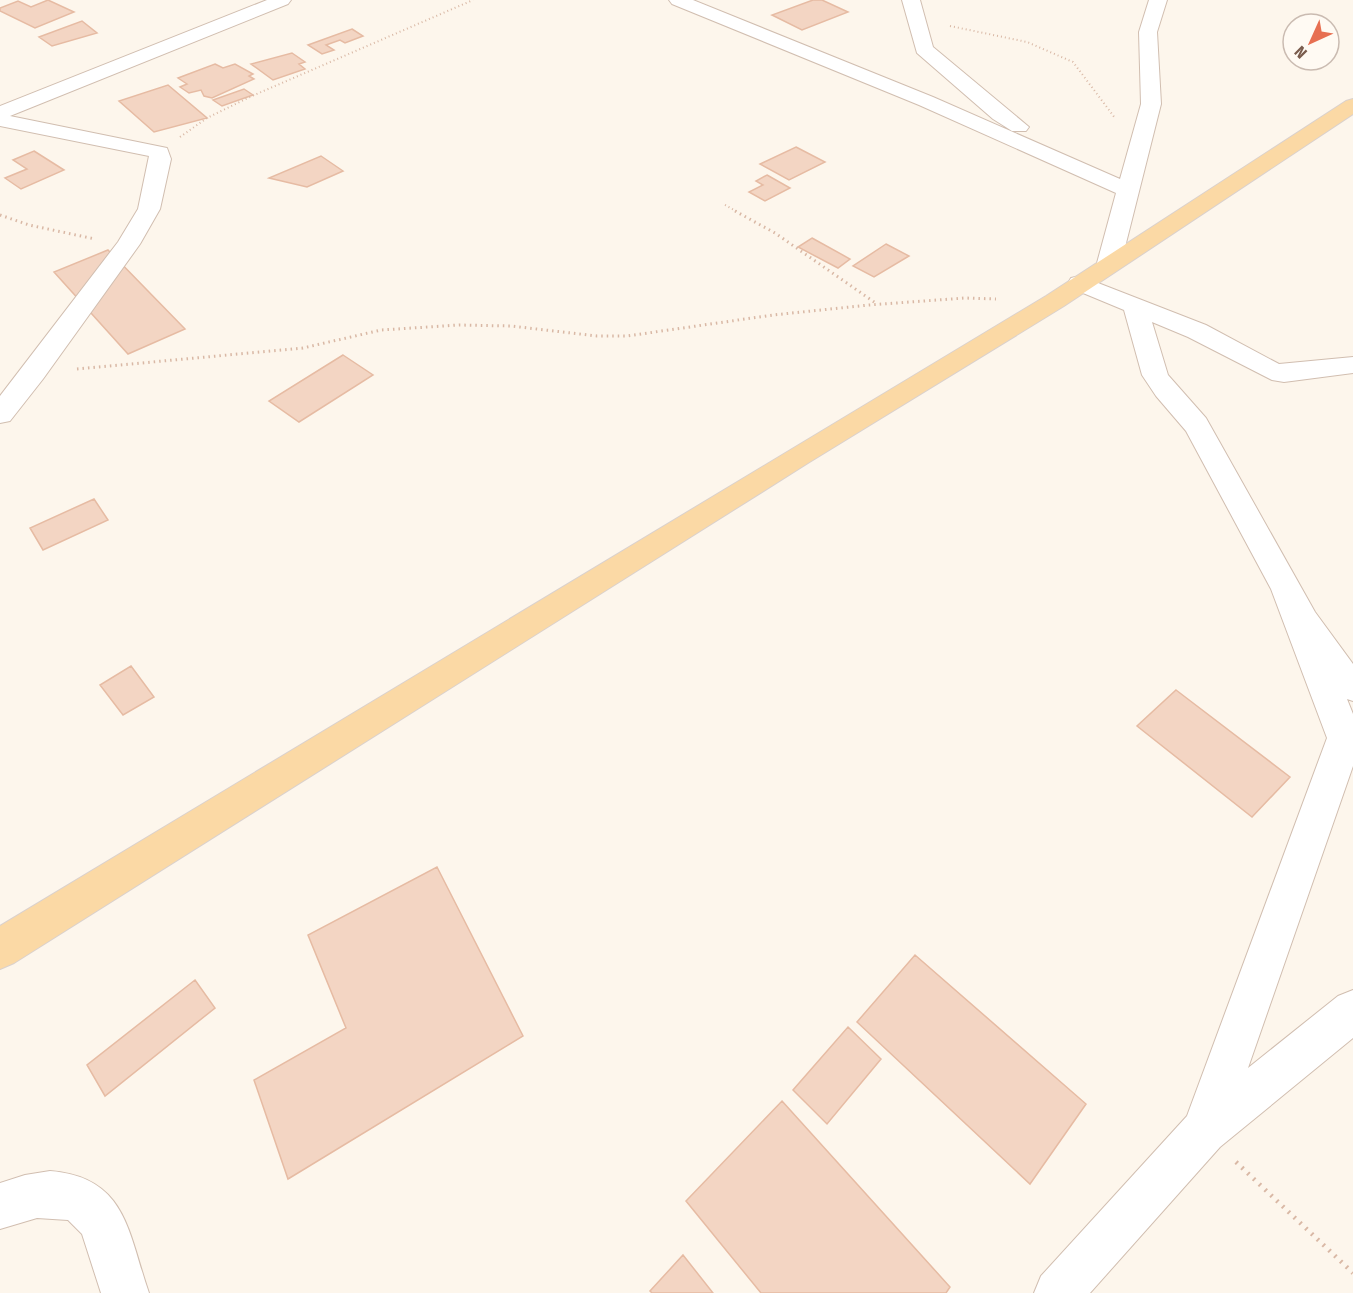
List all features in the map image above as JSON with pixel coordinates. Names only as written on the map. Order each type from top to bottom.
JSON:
[{"type":"main road","points":[[0,949],[798,456],[1055,301],[1108,263],[1353,105]]},
{"type":"street","points":[[0,113],[282,0]]},
{"type":"street","points":[[678,0],[926,101],[1129,191]]},
{"type":"street","points":[[1108,263],[1151,104],[1148,33],[1158,0]]},
{"type":"street","points":[[913,7],[924,49],[1000,115],[1129,191]]},
{"type":"street","points":[[0,120],[160,152],[158,178],[149,209],[128,244],[19,383],[0,414]]},
{"type":"street","points":[[1080,283],[1197,331],[1272,371],[1284,373],[1353,364]]},
{"type":"street","points":[[1135,305],[1154,374],[1200,430],[1214,460],[1244,508],[1286,588],[1329,659],[1353,687]]},
{"type":"street","points":[[1204,1131],[1345,738],[1286,588]]},
{"type":"street","points":[[1058,1293],[1204,1131],[1353,1011]]},
{"type":"street","points":[[0,1206],[23,1196],[71,1195],[97,1215],[125,1293]]},
{"type":"path","points":[[160,152],[207,118],[252,96],[328,65],[424,19],[473,0]]},
{"type":"path","points":[[913,7],[932,21],[1027,42],[1073,62],[1094,86],[1139,153]]},
{"type":"path","points":[[725,205],[775,233],[877,304]]},
{"type":"path","points":[[0,215],[59,233],[128,244]]},
{"type":"path","points":[[19,383],[294,349],[381,330],[459,324],[511,326],[597,336],[627,336],[773,315],[877,304],[965,298],[1055,301]]},
{"type":"path","points":[[1204,1131],[1353,1273]]},
{"type":"building","points":[[48,0],[74,12],[35,28],[0,11],[0,8],[18,1],[31,7]]},
{"type":"building","points":[[813,0],[822,0],[848,12],[802,30],[772,15]]},
{"type":"building","points":[[82,21],[97,33],[52,46],[39,37]]},
{"type":"building","points":[[352,29],[363,36],[345,43],[340,40],[326,45],[334,50],[322,54],[308,45]]},
{"type":"building","points":[[292,53],[305,62],[299,64],[305,69],[273,80],[251,64]]},
{"type":"building","points":[[215,64],[223,68],[235,64],[253,74],[249,76],[254,79],[212,98],[204,96],[201,90],[189,93],[180,87],[187,84],[178,78]]},
{"type":"building","points":[[168,85],[207,118],[154,132],[119,101]]},
{"type":"building","points":[[244,89],[253,95],[222,106],[213,100]]},
{"type":"building","points":[[796,147],[825,162],[789,180],[760,164]]},
{"type":"building","points":[[34,151],[64,170],[21,189],[5,178],[27,169],[13,160]]},
{"type":"building","points":[[321,156],[343,171],[307,187],[269,178]]},
{"type":"building","points":[[767,175],[790,188],[765,201],[749,192],[763,185],[756,181]]},
{"type":"building","points":[[812,238],[850,259],[838,268],[798,247]]},
{"type":"building","points":[[886,244],[909,256],[874,277],[853,266]]},
{"type":"building","points":[[108,250],[185,329],[128,354],[54,272]]},
{"type":"building","points":[[343,355],[373,375],[299,422],[269,401]]},
{"type":"building","points":[[94,499],[108,520],[43,550],[30,528]]},
{"type":"building","points":[[131,666],[154,697],[123,715],[100,685]]},
{"type":"building","points":[[1176,690],[1290,777],[1252,817],[1137,726]]},
{"type":"building","points":[[437,867],[523,1036],[288,1179],[254,1080],[346,1028],[308,935]]},
{"type":"building","points":[[915,955],[1086,1104],[1030,1184],[857,1022]]},
{"type":"building","points":[[195,980],[215,1008],[105,1096],[87,1065]]},
{"type":"building","points":[[848,1027],[881,1059],[827,1124],[793,1090]]},
{"type":"building","points":[[782,1101],[950,1287],[946,1293],[761,1293],[686,1201]]},
{"type":"building","points":[[683,1255],[713,1293],[652,1293],[650,1291]]}]
